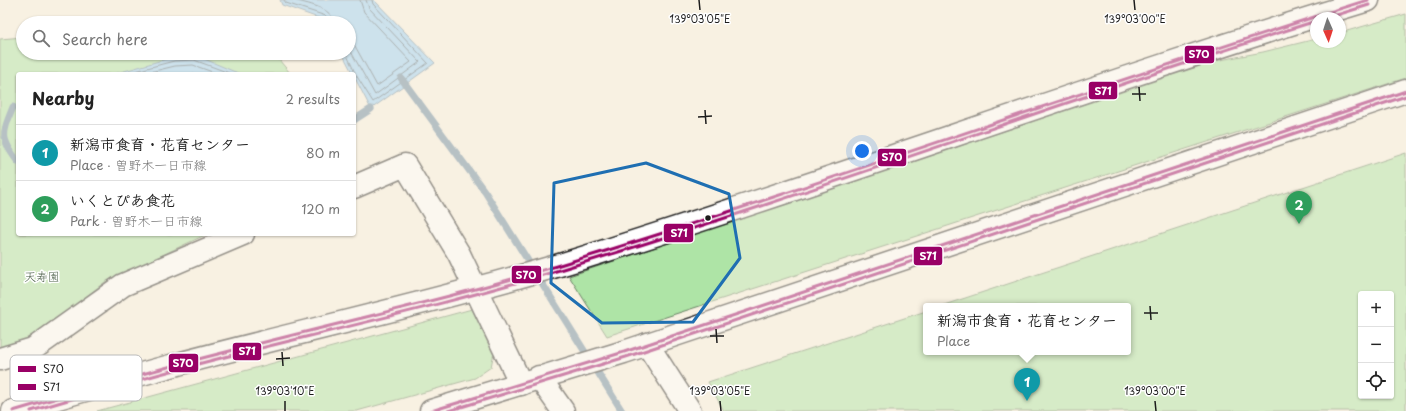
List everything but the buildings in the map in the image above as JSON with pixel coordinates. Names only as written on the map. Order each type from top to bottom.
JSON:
[{"type":"main road","points":[[142,374],[498,283],[895,157],[1272,29],[1368,0]]},
{"type":"main road","points":[[431,411],[624,352],[1406,91]]},
{"type":"main road","points":[[356,186],[405,165],[459,254],[476,289],[563,411]]},
{"type":"main road","points":[[13,355],[33,349],[123,285],[238,236]]},
{"type":"main road","points":[[647,344],[690,411]]},
{"type":"main road","points":[[0,359],[10,356]]},
{"type":"main road","points":[[13,411],[48,401]]},
{"type":"highlighted area","points":[[646,163],[729,194],[740,258],[693,322],[602,323],[551,283],[554,183]]},
{"type":"green space","points":[[1406,14],[1406,78],[607,336],[569,276],[1215,61],[1263,52],[1310,40],[1310,48],[1346,48],[1346,31]]},
{"type":"green space","name":"天寿園","points":[[16,38],[16,60],[279,60],[289,72],[16,72],[16,236],[203,236],[105,282],[29,340],[0,348],[0,39]]},
{"type":"green space","points":[[1406,153],[1406,411],[724,411],[708,382],[923,312],[923,355],[1131,355],[1131,303],[950,303]]},
{"type":"green space","points":[[472,309],[494,352],[491,367],[475,378],[357,411],[97,411],[134,401],[142,401],[142,399]]},
{"type":"water","points":[[280,0],[374,0],[435,63],[371,109],[356,80],[356,72],[352,72],[346,60],[356,60],[356,16],[313,16],[282,5]]},
{"type":"water","points":[[163,60],[207,60],[235,72],[121,72]]},
{"type":"waterway","points":[[401,78],[485,192],[622,411]]},
{"type":"waterway","points":[[13,107],[5,130],[5,136],[8,147],[16,159]]},
{"type":"waterway","points":[[356,119],[371,109]]},
{"type":"transit line","name":"S70","points":[[142,374],[437,299],[563,264],[765,200],[1166,65],[1368,0]]},
{"type":"transit line","name":"S71","points":[[1346,12],[1369,5]]},
{"type":"transit line","name":"S71","points":[[142,379],[442,303],[566,268],[660,239],[1128,82],[1310,23]]},
{"type":"transit line","name":"S70","points":[[431,411],[624,352],[1406,91]]},
{"type":"transit line","name":"S71","points":[[448,411],[626,357],[1406,96]]},
{"type":"transit line","name":"S70","points":[[13,411],[48,401]]},
{"type":"transit line","name":"S71","points":[[31,411],[65,401]]},
{"type":"place","name":"いくとぴあ食花","points":[[1299,224]]},
{"type":"place","name":"新潟市食育・花育センター","points":[[1027,401]]}]
